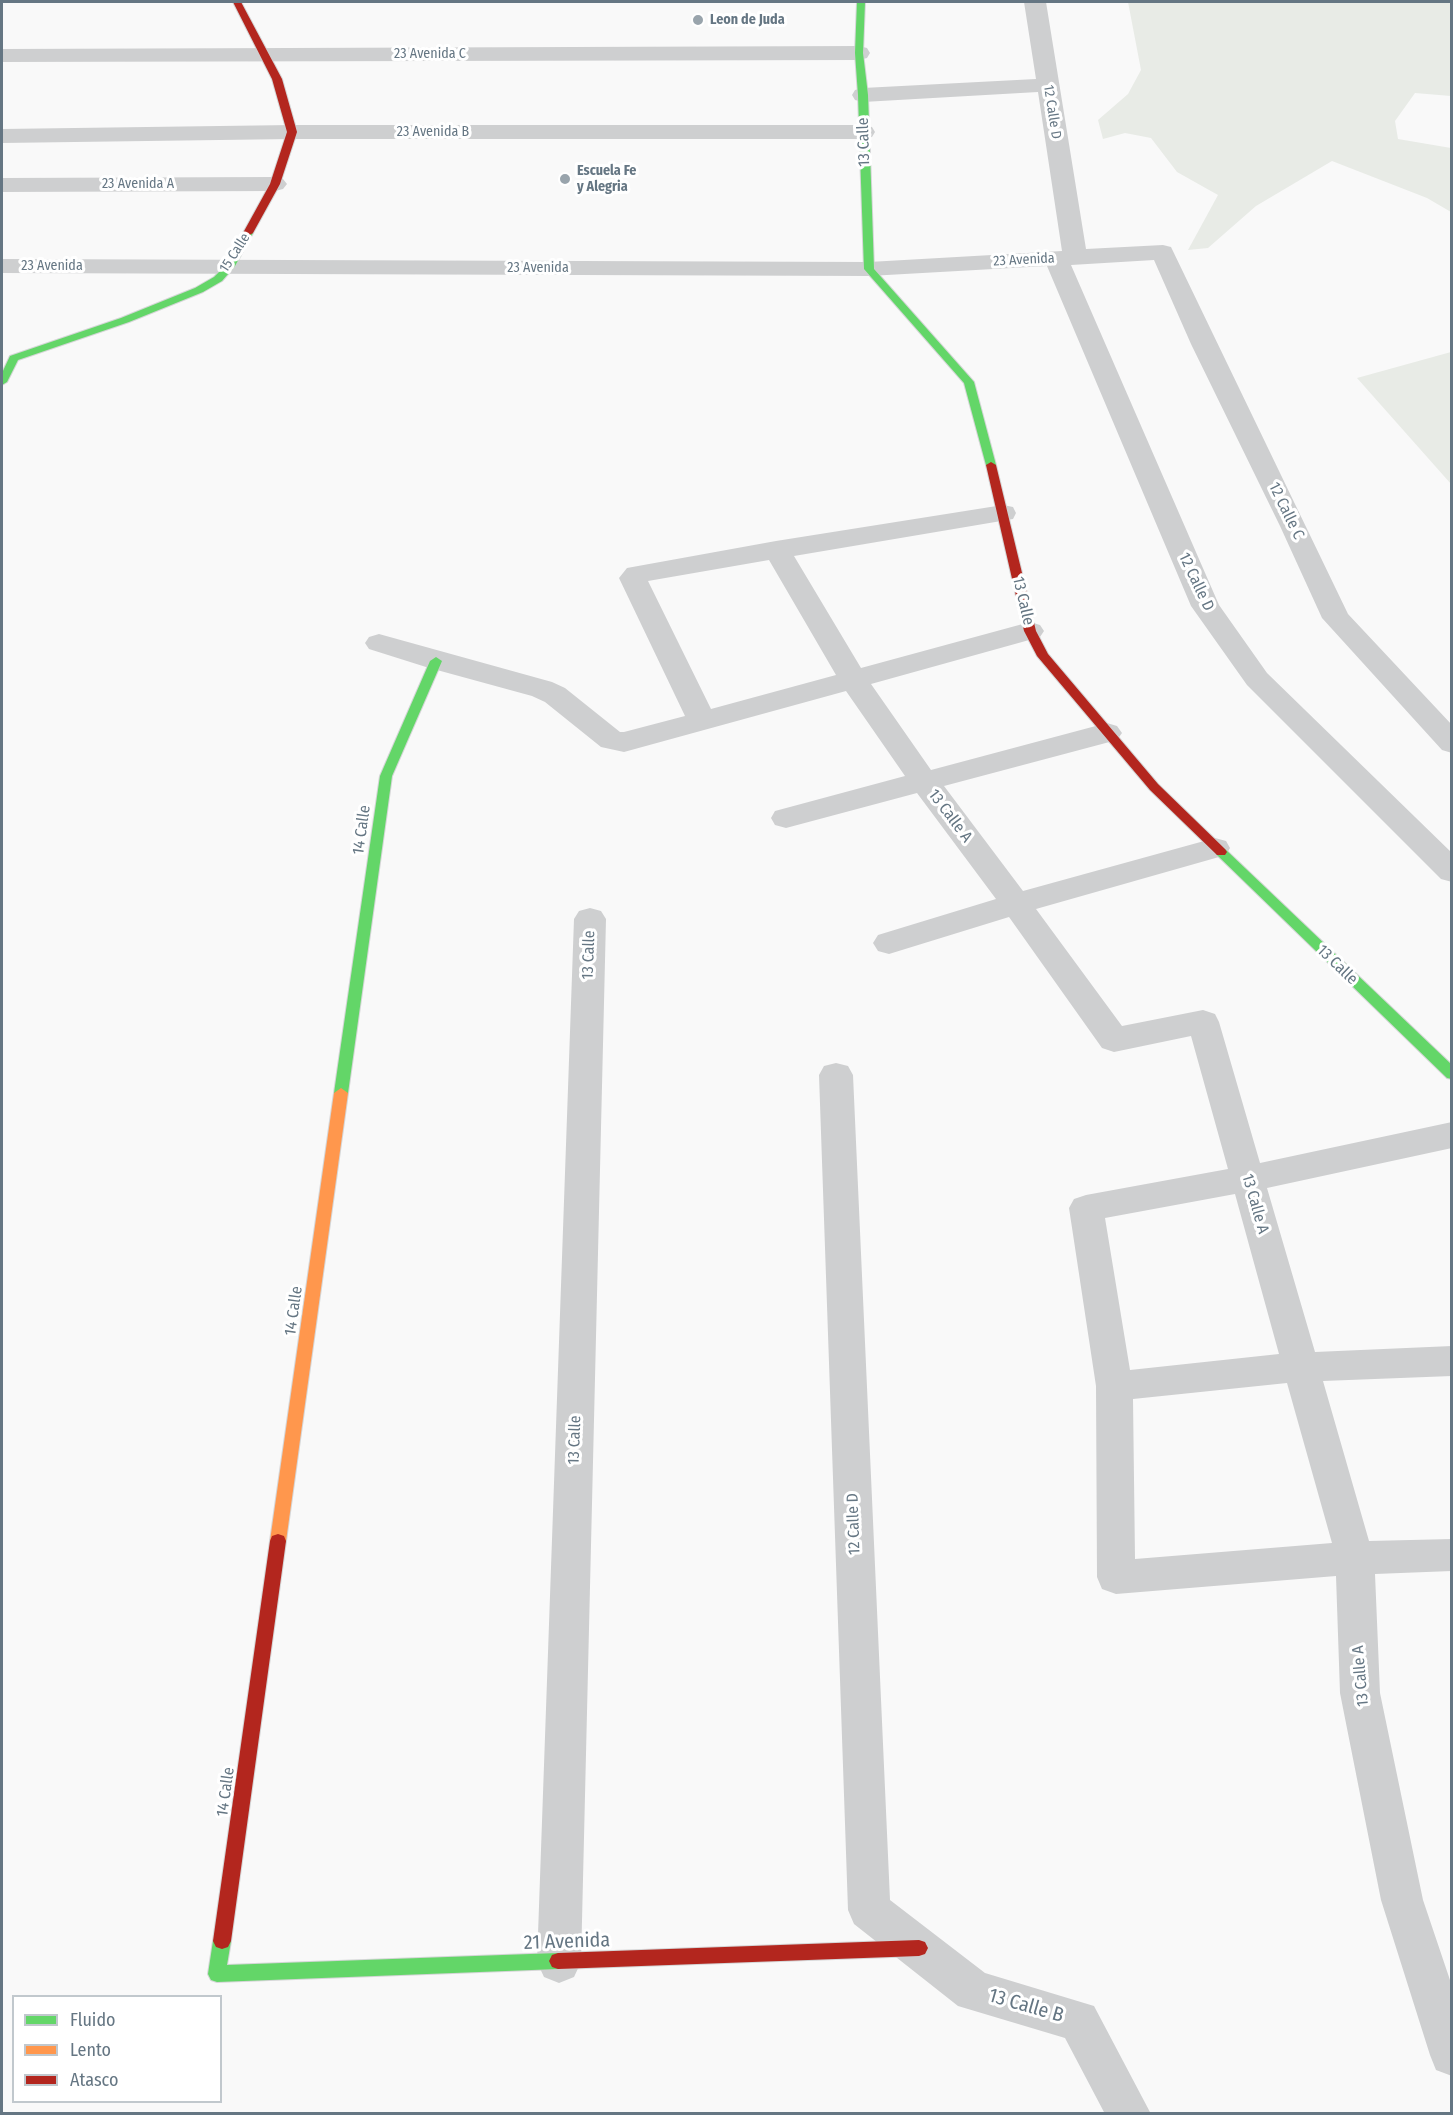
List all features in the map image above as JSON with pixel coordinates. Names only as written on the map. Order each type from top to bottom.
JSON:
[{"type":"street","points":[[237,2],[267,55],[277,79],[292,132]]},
{"type":"street","name":"13 Calle","points":[[861,2],[859,53],[863,95],[869,269],[969,382],[1003,513],[1030,631],[1043,656],[1154,787],[1452,1074]]},
{"type":"street","name":"12 Calle D","points":[[1035,2],[1048,85],[1065,258],[1205,606],[1257,679],[1452,872]]},
{"type":"street","name":"23 Avenida C","points":[[2,56],[859,53]]},
{"type":"street","points":[[863,95],[1048,85]]},
{"type":"street","name":"23 Avenida B","points":[[2,136],[292,132],[864,132]]},
{"type":"street","name":"15 Calle","points":[[2,382],[8,358],[125,321],[199,291],[218,279],[230,266],[275,184],[292,132]]},
{"type":"street","name":"23 Avenida A","points":[[2,185],[275,184]]},
{"type":"street","name":"23 Avenida","points":[[2,266],[869,269],[1162,252]]},
{"type":"street","name":"12 Calle C","points":[[1162,252],[1336,618],[1452,742]]},
{"type":"street","points":[[702,720],[633,578],[637,574],[776,549],[1003,513]]},
{"type":"street","name":"13 Calle A","points":[[776,549],[853,679],[924,781],[1114,1040],[1203,1022],[1355,1558],[1360,1693],[1402,1899],[1452,2055]]},
{"type":"street","points":[[379,643],[436,661],[542,689],[555,695],[616,742],[624,742],[1030,631]]},
{"type":"street","name":"14 Calle","points":[[217,1974],[386,776],[436,661]]},
{"type":"street","points":[[786,818],[1107,733]]},
{"type":"street","points":[[889,943],[1016,904],[1215,848]]},
{"type":"street","name":"13 Calle","points":[[559,1962],[590,919]]},
{"type":"street","name":"12 Calle D","points":[[836,1075],[869,1910],[919,1948]]},
{"type":"street","points":[[1452,1135],[1247,1179],[1086,1208],[1114,1386],[1116,1576],[1355,1558],[1452,1555]]},
{"type":"street","points":[[1114,1386],[1301,1367],[1452,1361]]},
{"type":"street","name":"21 Avenida","points":[[217,1974],[919,1948]]},
{"type":"street","name":"13 Calle B","points":[[919,1948],[973,1991],[1079,2021],[1129,2114]]},
{"type":"shaded area","points":[[1128,2],[1451,2],[1451,96],[1415,93],[1395,121],[1398,139],[1451,148],[1451,212],[1427,198],[1332,161],[1256,206],[1208,248],[1188,250],[1218,195],[1177,172],[1151,138],[1125,133],[1103,139],[1098,120],[1128,94],[1141,70]]},
{"type":"shaded area","points":[[1452,352],[1451,484],[1357,378]]},
{"type":"traffic: fast","points":[[861,2],[859,53],[863,95],[869,269],[969,382],[991,465]]},
{"type":"traffic: fast","points":[[2,382],[14,358],[125,320],[199,290],[218,279],[230,266],[248,233]]},
{"type":"traffic: fast","points":[[341,1093],[386,776],[436,661]]},
{"type":"traffic: fast","points":[[1221,852],[1452,1074]]},
{"type":"traffic: fast","points":[[222,1941],[217,1974],[558,1961]]},
{"type":"traffic: slow","points":[[278,1541],[341,1093]]},
{"type":"traffic: jam","points":[[237,2],[277,79],[292,132],[275,184],[248,233]]},
{"type":"traffic: jam","points":[[991,465],[1030,631],[1043,656],[1154,787],[1221,852]]},
{"type":"traffic: jam","points":[[222,1941],[278,1541]]},
{"type":"traffic: jam","points":[[558,1961],[919,1948]]},
{"type":"place","name":"Leon de Juda","points":[[698,20]]},
{"type":"place","name":"Escuela Fe y Alegria","points":[[565,179]]}]
